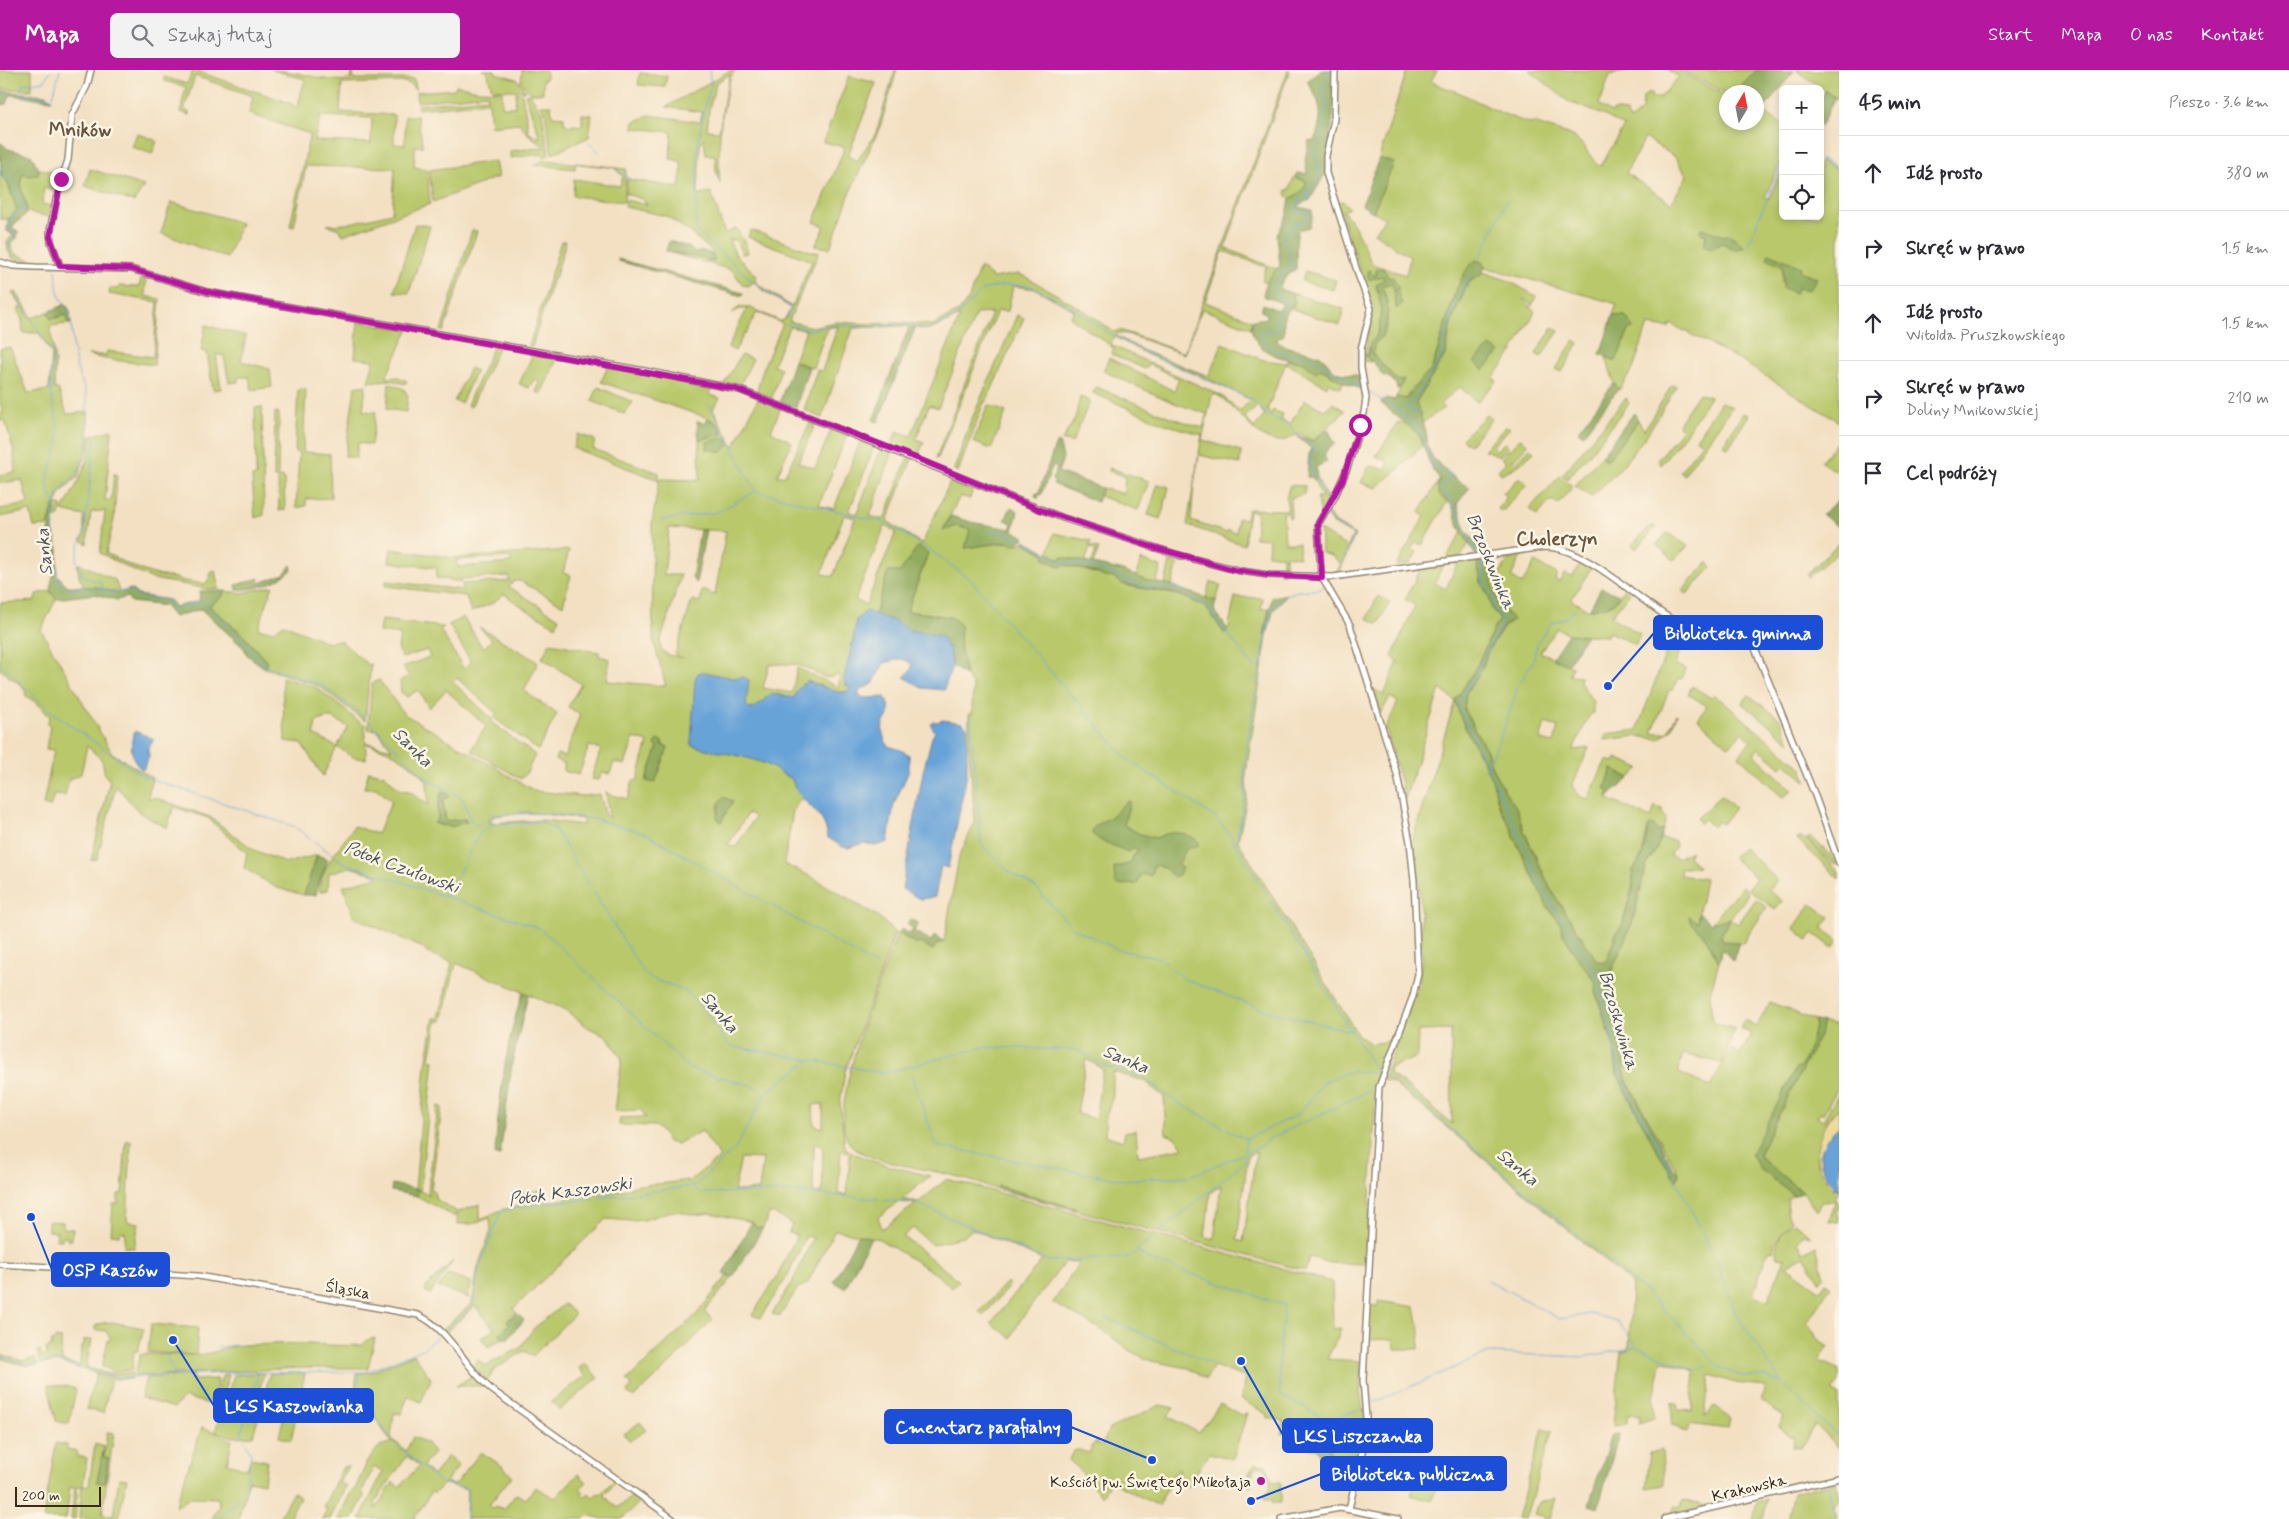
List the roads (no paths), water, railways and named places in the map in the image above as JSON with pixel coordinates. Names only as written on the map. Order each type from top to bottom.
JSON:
[{"type":"street","points":[[60,266],[51,242],[51,228],[58,190],[68,160],[72,115],[87,86],[90,70]]},
{"type":"street","points":[[1335,70],[1334,120],[1326,156],[1326,173],[1371,309],[1361,350],[1361,368],[1365,388],[1364,413],[1348,466],[1334,498],[1318,524],[1322,578],[1350,625],[1356,640],[1393,760],[1410,842],[1414,881],[1418,974],[1413,996],[1378,1094],[1363,1392],[1368,1422],[1348,1509]]},
{"type":"street","points":[[0,262],[17,266],[131,269],[208,292],[691,379],[740,390],[1060,517],[1178,555],[1256,574],[1322,578],[1545,547],[1560,548],[1614,578],[1666,616],[1688,628],[1716,635],[1748,634],[1808,778],[1839,863]]},
{"type":"street","name":"Śląska","points":[[0,1264],[206,1277],[414,1314],[428,1320],[439,1330],[486,1386],[673,1519]]},
{"type":"street","name":"Krakowska","points":[[1664,1519],[1839,1478]]},
{"type":"street","points":[[1281,1519],[1312,1516],[1336,1508],[1398,1519]]},
{"type":"water","points":[[866,611],[894,621],[909,630],[937,635],[944,639],[947,648],[951,647],[949,652],[952,666],[944,690],[922,688],[904,677],[911,670],[912,665],[902,659],[884,663],[873,684],[860,690],[858,695],[864,698],[885,697],[889,705],[889,711],[882,729],[884,736],[888,746],[909,755],[909,771],[894,804],[888,842],[875,846],[864,843],[848,848],[827,837],[826,828],[822,820],[800,795],[792,779],[759,761],[691,745],[695,680],[698,673],[703,672],[733,678],[744,677],[749,680],[746,705],[750,709],[772,694],[794,698],[797,690],[807,681],[841,693],[846,692],[851,688],[845,685],[844,678],[853,643],[856,620]]},
{"type":"water","points":[[943,720],[963,723],[967,727],[967,774],[948,868],[941,866],[935,897],[920,899],[902,889],[923,772],[935,732],[931,725],[933,721]]},
{"type":"water","points":[[135,731],[154,739],[148,749],[149,756],[143,770],[136,763],[132,753]]},
{"type":"water","points":[[1839,1127],[1839,1193],[1825,1172],[1821,1164],[1821,1158],[1826,1140]]},
{"type":"waterway","points":[[33,83],[44,81],[51,70]]},
{"type":"waterway","points":[[53,96],[60,70]]},
{"type":"waterway","points":[[709,70],[711,86],[704,109],[697,150],[696,231],[762,289],[792,308],[786,319]]},
{"type":"waterway","name":"Brzoskwinka","points":[[1329,70],[1323,90],[1328,108],[1324,115],[1325,130],[1320,143],[1313,151],[1318,160],[1318,179],[1314,186],[1306,192],[1307,195],[1312,196],[1299,201],[1296,205],[1299,211],[1309,213],[1308,220],[1292,225],[1283,239],[1289,249],[1291,268],[1281,275],[1274,292],[1287,304],[1277,314],[1278,330],[1261,331],[1259,334],[1271,348],[1278,352],[1316,361],[1363,389]]},
{"type":"waterway","points":[[21,90],[23,84],[31,83]]},
{"type":"waterway","points":[[0,92],[9,94]]},
{"type":"waterway","points":[[21,92],[21,94],[52,98]]},
{"type":"waterway","points":[[588,142],[599,152]]},
{"type":"waterway","points":[[1824,161],[1839,167]]},
{"type":"waterway","name":"Sanka","points":[[0,165],[3,168],[3,175],[15,184],[17,194],[25,210],[11,217],[9,230],[16,234],[9,244],[12,255],[21,261],[53,264]]},
{"type":"waterway","points":[[617,169],[625,176]]},
{"type":"waterway","points":[[1748,245],[1779,171]]},
{"type":"waterway","points":[[627,177],[632,180]]},
{"type":"waterway","points":[[1480,258],[1507,200]]},
{"type":"waterway","name":"Sanka","points":[[56,269],[58,292],[70,315],[77,370],[86,397],[88,430],[87,450],[83,462],[59,493],[56,500],[53,541],[58,579],[62,585],[72,589],[97,588],[117,593],[128,590],[136,596],[168,601],[174,610],[198,603],[204,604],[239,636],[263,665],[321,684],[364,717]]},
{"type":"waterway","points":[[1420,411],[1415,413],[1409,410],[1408,406],[1413,402],[1443,354],[1445,337],[1455,305],[1472,274]]},
{"type":"waterway","points":[[786,324],[811,330],[834,325],[866,327],[902,325],[928,329],[955,318],[982,290],[1004,285],[1031,286],[1075,310],[1114,336]]},
{"type":"waterway","points":[[15,294],[53,354]]},
{"type":"waterway","points":[[1116,337],[1148,354],[1255,401],[1268,416],[1288,424],[1296,434]]},
{"type":"waterway","points":[[54,357],[51,393],[59,437],[48,478],[48,486],[55,503]]},
{"type":"waterway","name":"Brzoskwinka","points":[[1366,391],[1382,400],[1413,423],[1423,437],[1433,467],[1444,471],[1451,478],[1440,487],[1455,507],[1477,554]]},
{"type":"waterway","points":[[710,405],[755,490]]},
{"type":"waterway","points":[[1298,436],[1315,449],[1310,465],[1326,499],[1326,506]]},
{"type":"waterway","points":[[81,541],[84,536],[95,437]]},
{"type":"waterway","points":[[662,520],[718,512],[756,491],[885,523],[933,552],[971,580],[1127,759],[1216,818],[1231,836]]},
{"type":"waterway","points":[[1327,515],[1333,522],[1354,535],[1337,573]]},
{"type":"waterway","points":[[989,531],[1006,533],[1023,540]]},
{"type":"waterway","points":[[1025,541],[1061,562],[1096,568],[1141,586],[1176,589],[1195,599],[1212,610],[1218,622],[1255,668]]},
{"type":"waterway","points":[[80,543],[76,560],[84,577],[100,582],[104,589]]},
{"type":"waterway","name":"Brzoskwinka","points":[[1478,558],[1485,574],[1483,580],[1494,600],[1492,606],[1503,622],[1458,705],[1543,890],[1597,975],[1620,1071],[1629,1095],[1665,1158],[1698,1223],[1716,1260],[1736,1314],[1781,1382]]},
{"type":"waterway","points":[[1236,844],[1245,795],[1244,768],[1271,609],[1280,600],[1292,593],[1303,590],[1315,590],[1324,586]]},
{"type":"waterway","points":[[1488,766],[1505,726],[1518,686],[1533,661],[1537,644],[1551,623],[1567,617],[1575,609]]},
{"type":"waterway","name":"Potok Czułowski","points":[[0,663],[49,710],[142,776],[295,827],[342,862],[540,928],[690,1069],[754,1086],[760,1090]]},
{"type":"waterway","points":[[970,716],[981,844],[1009,872],[1035,887],[1073,928],[1119,950],[1160,958],[1168,965]]},
{"type":"waterway","name":"Sanka","points":[[368,720],[426,778],[463,799],[470,819],[476,825],[540,822],[555,829],[643,972],[691,996],[731,1046],[884,1073],[984,1047],[1079,1050],[1106,1067],[1141,1076],[1179,1103],[1239,1136],[1248,1138],[1299,1114],[1324,1082],[1339,1075],[1359,1071],[1382,1076]]},
{"type":"waterway","points":[[487,823],[491,815],[542,813],[595,819],[645,833],[877,966]]},
{"type":"waterway","points":[[473,846],[480,833],[488,827]]},
{"type":"waterway","points":[[1231,837],[1378,1074]]},
{"type":"waterway","points":[[443,893],[450,890],[471,850]]},
{"type":"waterway","points":[[1172,969],[1184,979],[1267,1011],[1351,1031]]},
{"type":"waterway","name":"Potok Kaszowski","points":[[443,1332],[473,1305],[479,1269],[501,1212],[518,1208],[695,1186],[736,1148],[765,1094],[809,1060]]},
{"type":"waterway","points":[[911,1075],[937,1146],[1123,1180],[1190,1176],[1262,1146],[1267,1140],[1369,1091]]},
{"type":"waterway","name":"Sanka","points":[[1386,1077],[1399,1083],[1446,1125],[1646,1292],[1720,1367],[1737,1375],[1766,1377],[1781,1383],[1839,1437]]},
{"type":"waterway","points":[[1160,1232],[1244,1162],[1246,1138]]},
{"type":"waterway","points":[[694,1187],[699,1193],[791,1192],[879,1199]]},
{"type":"waterway","points":[[883,1200],[916,1203],[1049,1261],[1128,1258],[1154,1236]]},
{"type":"waterway","points":[[1137,1251],[1147,1259],[1284,1305],[1279,1357],[1280,1395],[1328,1421],[1362,1408]]},
{"type":"waterway","points":[[1488,1280],[1560,1319],[1591,1314],[1617,1321],[1636,1345]]},
{"type":"waterway","points":[[1106,1318],[1212,1364]]},
{"type":"waterway","name":"Potok Kaszowski","points":[[94,1372],[120,1378],[222,1373],[366,1372],[423,1349],[440,1334]]},
{"type":"waterway","points":[[218,1347],[238,1345]]},
{"type":"waterway","points":[[1368,1405],[1489,1353],[1584,1357],[1637,1347],[1695,1370],[1700,1370],[1707,1365]]},
{"type":"waterway","points":[[166,1355],[175,1375]]},
{"type":"waterway","name":"Potok Kaszowski","points":[[0,1356],[28,1365],[56,1361],[92,1371]]},
{"type":"waterway","points":[[242,1436],[241,1433],[259,1372]]},
{"type":"waterway","points":[[359,1372],[358,1392],[393,1442]]},
{"type":"waterway","name":"Sanka","points":[[1836,1433],[1839,1430]]},
{"type":"waterway","points":[[218,1519],[246,1491],[251,1453],[244,1440]]},
{"type":"waterway","points":[[397,1445],[439,1482],[467,1489],[467,1519]]},
{"type":"waterway","points":[[1828,1484],[1833,1510],[1839,1517]]},
{"type":"place","name":"Biblioteka gminna","points":[[1608,686]]},
{"type":"place","name":"OSP Kaszów","points":[[31,1217]]},
{"type":"place","name":"LKS Kaszowianka","points":[[173,1340]]},
{"type":"place","name":"LKS Liszczanka","points":[[1241,1361]]},
{"type":"place","name":"Cmentarz parafialny","points":[[1152,1460]]},
{"type":"place","name":"Kościół pw. Świętego Mikołaja","points":[[1261,1481]]},
{"type":"place","name":"Biblioteka publiczna","points":[[1251,1501]]},
{"type":"district","name":"Mników","points":[[80,129]]},
{"type":"district","name":"Cholerzyn","points":[[1557,538]]}]
